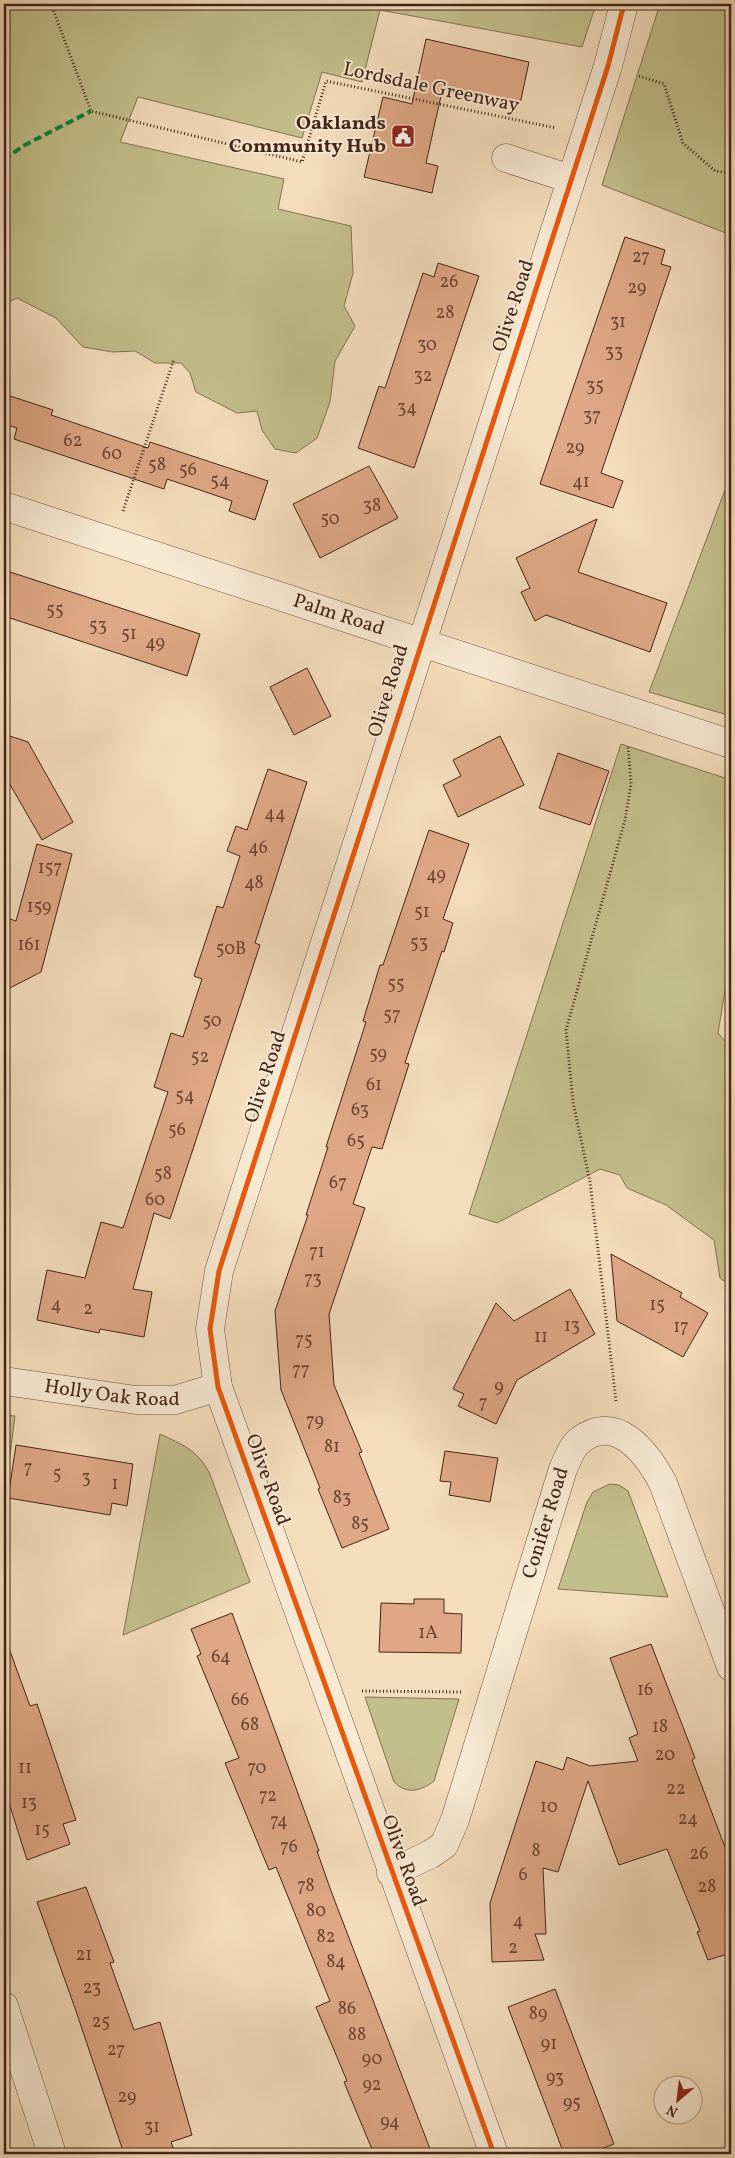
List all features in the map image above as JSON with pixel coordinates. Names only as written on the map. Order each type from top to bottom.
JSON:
[{"type":"street","name":"Olive Road","points":[[494,2154],[391,1873],[218,1387],[210,1329],[220,1271],[420,643],[608,66],[624,4]]},
{"type":"street","points":[[506,158],[571,179]]},
{"type":"street","name":"Palm Road","points":[[4,506],[731,744]]},
{"type":"street","name":"Holly Oak Road","points":[[4,1381],[136,1400],[175,1400],[218,1387]]},
{"type":"street","name":"Conifer Road","points":[[391,1873],[431,1854],[444,1844],[455,1820],[563,1469],[577,1443],[590,1434],[604,1431],[621,1434]]},
{"type":"street","points":[[621,1434],[638,1446],[652,1461],[664,1483],[731,1667]]},
{"type":"street","points":[[4,2006],[52,2154]]},
{"type":"path","points":[[608,66],[664,84],[683,143],[715,171],[731,173]]},
{"type":"path","points":[[112,542],[174,359]]},
{"type":"path","points":[[621,1434],[610,1371],[590,1182],[573,1102],[566,1030],[626,820],[631,784],[628,745],[638,713]]},
{"type":"path","points":[[327,1691],[494,1692]]},
{"type":"shaded area","points":[[4,4],[596,4],[582,47],[380,10],[362,82],[322,72],[302,138],[138,97],[120,142],[284,179],[278,209],[351,226],[353,273],[344,306],[355,326],[335,361],[330,402],[317,438],[296,453],[275,449],[262,430],[257,411],[237,413],[196,392],[190,373],[181,363],[155,363],[135,351],[113,352],[83,347],[56,318],[17,298],[4,304]]},
{"type":"shaded area","points":[[660,4],[731,4],[731,235],[602,185]]},
{"type":"shaded area","points":[[731,474],[731,716],[649,692]]},
{"type":"shaded area","points":[[621,744],[731,780],[731,954],[718,1033],[731,1048],[731,1286],[720,1278],[714,1240],[666,1205],[627,1188],[620,1175],[600,1169],[497,1223],[469,1214]]},
{"type":"shaded area","points":[[4,1415],[15,1416],[9,1463],[4,1464]]},
{"type":"shaded area","points":[[160,1434],[194,1453],[209,1472],[250,1582],[123,1635]]},
{"type":"shaded area","points":[[610,1484],[619,1485],[628,1491],[668,1597],[558,1589],[587,1502],[593,1492]]},
{"type":"shaded area","points":[[365,1697],[459,1699],[434,1781],[414,1790],[404,1789],[394,1782]]},
{"type":"building","points":[[426,39],[529,62],[520,104],[443,87],[426,163],[438,166],[432,193],[364,177],[383,97],[412,104]]},
{"type":"building","points":[[625,237],[665,250],[661,264],[671,267],[601,473],[623,481],[613,508],[540,484]]},
{"type":"building","points":[[438,263],[479,276],[414,468],[358,448],[379,386],[385,388],[423,273],[434,277]]},
{"type":"building","points":[[4,394],[53,410],[51,415],[148,448],[150,442],[268,481],[255,520],[229,511],[232,501],[200,490],[167,479],[164,489],[14,439],[17,428],[4,424]]},
{"type":"building","points":[[369,466],[398,518],[320,558],[293,504]]},
{"type":"building","points":[[597,519],[578,572],[667,603],[650,652],[546,615],[535,621],[521,592],[530,588],[516,558]]},
{"type":"building","points":[[4,570],[200,634],[187,676],[4,616]]},
{"type":"building","points":[[307,668],[331,716],[294,735],[270,687]]},
{"type":"building","points":[[4,734],[28,742],[73,822],[42,840],[4,774]]},
{"type":"building","points":[[500,736],[524,785],[458,817],[443,785],[461,776],[453,760]]},
{"type":"building","points":[[558,753],[609,771],[590,825],[539,808]]},
{"type":"building","points":[[268,769],[307,782],[255,943],[260,945],[170,1219],[154,1213],[133,1289],[152,1292],[144,1337],[100,1329],[99,1333],[37,1320],[47,1270],[85,1278],[101,1222],[123,1228],[168,1092],[154,1087],[171,1033],[183,1037],[202,979],[194,976],[217,906],[223,908],[240,856],[227,851],[236,826],[247,830]]},
{"type":"building","points":[[429,830],[469,844],[443,919],[453,923],[405,1063],[409,1064],[382,1149],[372,1147],[353,1204],[365,1208],[329,1314],[334,1385],[362,1452],[359,1453],[389,1529],[342,1548],[281,1390],[275,1311],[308,1215],[306,1215],[328,1147],[326,1147],[366,1022],[363,1021],[380,965],[383,965]]},
{"type":"building","points":[[37,844],[72,854],[41,972],[4,991],[4,917],[16,921]]},
{"type":"building","points":[[611,1254],[682,1293],[680,1297],[708,1313],[683,1357],[617,1321]]},
{"type":"building","points":[[570,1289],[595,1334],[517,1380],[496,1424],[458,1406],[464,1394],[453,1389],[496,1303],[514,1321]]},
{"type":"building","points":[[16,1445],[133,1464],[127,1506],[112,1503],[110,1515],[8,1498]]},
{"type":"building","points":[[445,1451],[498,1458],[490,1502],[449,1495],[451,1482],[440,1481]]},
{"type":"building","points":[[414,1599],[444,1599],[444,1613],[462,1614],[461,1653],[379,1652],[381,1603],[414,1604]]},
{"type":"building","points":[[232,1613],[319,1851],[317,1851],[331,1891],[432,2154],[374,2154],[344,2082],[347,2081],[316,2007],[330,2001],[276,1867],[269,1870],[225,1763],[239,1758],[197,1656],[201,1654],[191,1629]]},
{"type":"building","points":[[7,1643],[30,1706],[37,1704],[76,1820],[63,1824],[70,1844],[27,1860],[4,1787],[4,1644]]},
{"type":"building","points":[[651,1644],[695,1758],[692,1760],[731,1863],[731,1953],[708,1960],[697,1932],[700,1931],[667,1849],[619,1865],[588,1781],[558,1872],[543,1868],[546,1934],[535,1934],[544,1960],[492,1962],[490,1903],[536,1761],[563,1770],[567,1757],[590,1766],[638,1761],[629,1738],[638,1734],[610,1658]]},
{"type":"building","points":[[86,1887],[114,1962],[110,1963],[134,2030],[160,2022],[192,2135],[171,2142],[175,2154],[124,2154],[37,1902]]},
{"type":"building","points":[[555,1989],[614,2144],[589,2154],[564,2154],[508,2007]]},
{"type":"marked path","points":[[4,160],[23,146],[91,111]]},
{"type":"cycle path","points":[[494,2154],[218,1387],[210,1329],[219,1271],[608,66],[624,4]]},
{"type":"place","name":"Oaklands Community Hub","points":[[403,136]]}]
